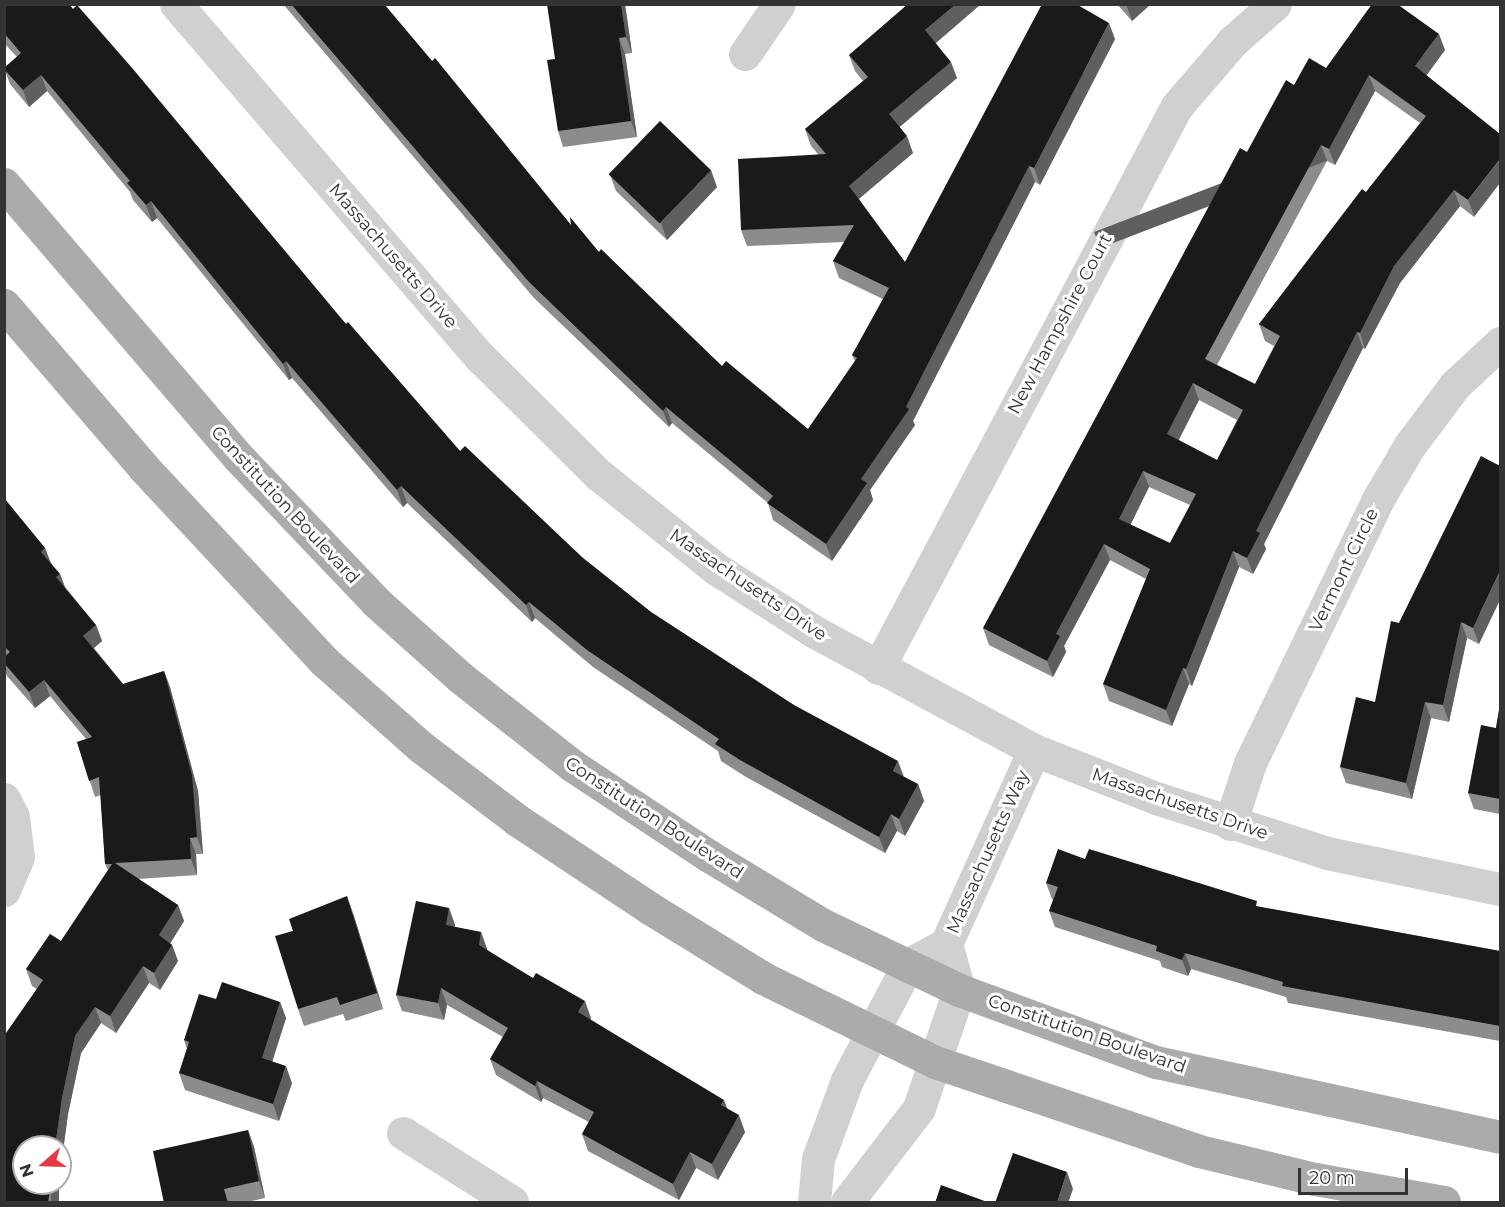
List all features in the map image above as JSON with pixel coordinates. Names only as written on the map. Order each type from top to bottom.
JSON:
[{"type":"main road","name":"Constitution Boulevard","points":[[4,184],[240,459],[376,602],[461,678],[573,766],[709,856],[823,925],[959,990],[1156,1062],[1500,1137]]},
{"type":"main road","points":[[4,305],[238,572],[325,662],[421,747],[517,820],[651,909],[763,978],[871,1034],[935,1062],[1199,1150],[1315,1179],[1444,1203]]},
{"type":"street","name":"Massachusetts Drive","points":[[176,4],[481,358],[548,427],[625,497],[715,568],[878,668],[1034,750],[1230,824],[1327,853],[1500,889]]},
{"type":"street","points":[[745,54],[779,4]]},
{"type":"street","name":"New Hampshire Court","points":[[878,668],[1177,106],[1233,41],[1275,4]]},
{"type":"street","name":"Vermont Circle","points":[[1230,824],[1250,763],[1377,501],[1410,445],[1455,385],[1500,343]]},
{"type":"street","name":"Massachusetts Way","points":[[959,990],[946,944],[1034,750]]},
{"type":"street","points":[[4,799],[14,817],[18,857],[4,890]]},
{"type":"street","points":[[814,1203],[818,1159],[847,1080],[908,965],[946,944]]},
{"type":"street","points":[[847,1203],[914,1118],[959,990]]},
{"type":"street","points":[[403,1133],[512,1203]]},
{"type":"building","points":[[4,4],[69,4],[73,9],[77,5],[346,324],[348,322],[460,451],[465,446],[583,558],[651,612],[794,705],[898,761],[893,771],[918,784],[899,819],[891,814],[879,837],[715,744],[719,739],[587,650],[529,602],[526,605],[401,486],[397,490],[286,361],[283,364],[151,201],[146,205],[127,183],[130,181],[41,75],[23,90],[4,69],[21,53],[4,33]]},
{"type":"building","points":[[291,4],[384,4],[432,61],[435,58],[571,225],[570,217],[599,252],[601,249],[722,366],[726,361],[808,429],[857,358],[852,355],[889,288],[833,261],[854,225],[741,230],[738,159],[826,154],[805,129],[868,77],[849,55],[908,4],[956,4],[925,30],[951,62],[889,114],[907,136],[849,186],[905,262],[1042,4],[1076,4],[1109,23],[1034,168],[1029,166],[906,407],[909,409],[861,479],[867,483],[826,544],[767,503],[773,496],[666,407],[663,411],[528,281]]},
{"type":"building","points":[[547,4],[621,4],[626,37],[619,38],[631,121],[558,131],[547,60],[555,59]]},
{"type":"building","points":[[1372,4],[1397,4],[1439,34],[1415,66],[1500,134],[1500,159],[1468,200],[1454,190],[1394,266],[1360,333],[1357,332],[1256,531],[1260,533],[1247,558],[1233,551],[1186,669],[1183,668],[1166,710],[1103,684],[1150,569],[1104,544],[1056,634],[1060,636],[1047,661],[983,628],[1240,148],[1247,152],[1286,80],[1294,85],[1309,58],[1326,68]],"holes":[[[1369,75],[1426,116],[1366,192],[1362,189],[1259,324],[1280,336],[1255,384],[1205,359],[1321,145],[1329,149]],[[1193,383],[1243,410],[1217,460],[1167,434]],[[1143,471],[1196,494],[1170,543],[1119,519]]]},
{"type":"building","points":[[660,121],[711,170],[660,224],[609,174]]},
{"type":"building","points":[[1481,456],[1500,466],[1500,571],[1473,628],[1461,622],[1443,705],[1425,702],[1406,783],[1340,767],[1356,697],[1375,702],[1391,621],[1399,623]]},
{"type":"building","points":[[4,498],[45,548],[41,552],[60,574],[56,577],[96,625],[83,636],[123,684],[164,671],[192,775],[197,837],[190,838],[191,859],[115,863],[178,905],[159,935],[172,945],[154,973],[143,966],[110,1016],[95,1007],[75,1036],[57,1135],[12,1135],[12,1195],[49,1195],[48,1203],[4,1203],[4,1036],[43,980],[26,969],[50,934],[61,941],[112,864],[105,864],[99,777],[89,781],[77,742],[92,737],[44,680],[29,692],[4,663],[4,657],[10,652],[4,646]]},
{"type":"building","points":[[1500,704],[1500,799],[1468,793],[1481,725],[1496,728]]},
{"type":"building","points":[[1058,849],[1085,859],[1089,849],[1257,901],[1256,906],[1500,951],[1500,1026],[1282,986],[1283,982],[1185,953],[1182,960],[1156,951],[1157,946],[1049,911],[1058,887],[1046,883]]},
{"type":"building","points":[[347,896],[377,993],[340,1005],[337,997],[298,1009],[275,936],[293,931],[289,919]]},
{"type":"building","points":[[416,901],[449,908],[446,925],[481,932],[479,945],[533,978],[536,973],[585,1001],[578,1012],[724,1100],[721,1105],[739,1115],[712,1164],[690,1152],[673,1184],[582,1134],[594,1112],[537,1081],[535,1086],[490,1059],[508,1028],[441,988],[438,1003],[396,995]]},
{"type":"building","points":[[222,982],[280,1002],[262,1058],[286,1066],[273,1104],[179,1073],[189,1042],[184,1040],[199,994],[216,999]]},
{"type":"building","points":[[248,1130],[259,1181],[224,1189],[228,1203],[164,1203],[153,1151]]},
{"type":"building","points":[[1013,1153],[1067,1172],[1057,1203],[995,1203]]},
{"type":"building","points":[[941,1185],[990,1203],[935,1203]]}]
